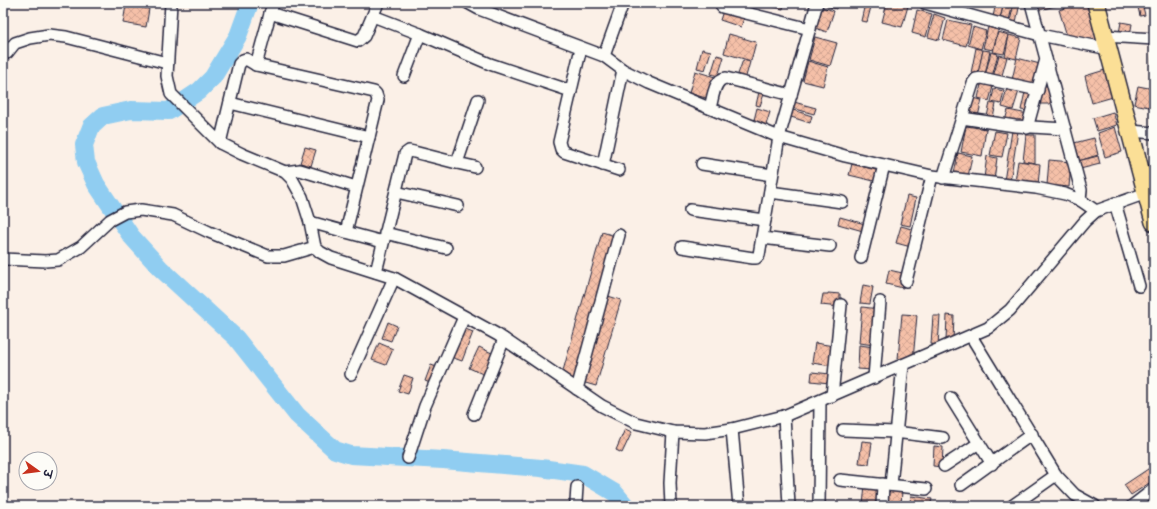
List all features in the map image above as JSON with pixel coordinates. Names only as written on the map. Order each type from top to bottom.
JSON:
[{"type":"main road","points":[[1096,3],[1131,131],[1150,191],[1154,222]]},
{"type":"street","points":[[171,3],[167,63],[167,76],[171,94],[220,142],[242,154],[285,172],[292,179],[310,222],[316,247],[320,252],[331,258],[394,278],[504,339],[602,406],[636,423],[674,432],[705,432],[732,429],[784,416],[988,328],[1000,320],[1010,310],[1084,221],[1096,211],[1150,191]]},
{"type":"street","points":[[256,64],[272,8],[358,41],[364,36],[378,3]]},
{"type":"street","points":[[468,3],[479,9],[604,56],[623,70],[650,83],[779,136],[845,156],[937,177],[1036,188],[1065,194],[1080,200],[1096,211]]},
{"type":"street","points":[[604,56],[622,3]]},
{"type":"street","points":[[682,247],[756,258],[760,252],[779,136],[817,3]]},
{"type":"street","points":[[925,3],[1040,36],[1107,42],[1154,39]]},
{"type":"street","points":[[1031,3],[1081,190],[1080,200]]},
{"type":"street","points":[[722,6],[740,7],[810,29]]},
{"type":"street","points":[[373,16],[490,64],[571,91]]},
{"type":"street","points":[[404,76],[420,34]]},
{"type":"street","points":[[3,54],[8,53],[15,42],[49,35],[66,37],[167,63]]},
{"type":"street","points":[[581,48],[559,142],[561,149],[564,152],[620,170]]},
{"type":"street","points":[[1027,128],[1046,58]]},
{"type":"street","points":[[220,142],[241,62],[246,60],[256,64],[374,92],[378,100],[346,232]]},
{"type":"street","points":[[603,165],[623,70]]},
{"type":"street","points":[[710,108],[717,84],[719,80],[723,78],[791,95]]},
{"type":"street","points":[[906,281],[937,177],[962,118],[973,83],[976,79],[982,78],[1038,90]]},
{"type":"street","points":[[457,163],[478,100]]},
{"type":"street","points":[[230,103],[369,137]]},
{"type":"street","points":[[962,118],[1027,128],[1065,129]]},
{"type":"street","points":[[1131,131],[1154,133]]},
{"type":"street","points":[[376,272],[405,154],[409,152],[475,167]]},
{"type":"street","points":[[702,164],[772,175]]},
{"type":"street","points":[[861,258],[884,165]]},
{"type":"street","points":[[285,172],[300,170],[356,187]]},
{"type":"street","points":[[396,192],[458,206]]},
{"type":"street","points":[[770,192],[842,202]]},
{"type":"street","points":[[1115,203],[1139,286]]},
{"type":"street","points":[[3,259],[45,262],[58,260],[81,247],[110,220],[125,212],[141,210],[173,215],[209,232],[268,256],[284,256],[316,247]]},
{"type":"street","points":[[690,210],[765,220]]},
{"type":"street","points":[[310,222],[346,232],[446,248]]},
{"type":"street","points":[[577,389],[619,235]]},
{"type":"street","points":[[762,238],[830,246]]},
{"type":"street","points":[[351,374],[394,278]]},
{"type":"street","points":[[874,378],[880,302]]},
{"type":"street","points":[[832,396],[841,305]]},
{"type":"street","points":[[408,458],[425,406],[464,316]]},
{"type":"street","points":[[971,336],[1056,474],[1074,495],[1095,506]]},
{"type":"street","points":[[474,414],[504,339]]},
{"type":"street","points":[[882,506],[887,485],[895,432],[903,365]]},
{"type":"street","points":[[951,398],[992,464]]},
{"type":"street","points":[[819,506],[820,401]]},
{"type":"street","points":[[784,416],[789,506]]},
{"type":"street","points":[[732,429],[739,506]]},
{"type":"street","points":[[843,430],[895,432],[943,438]]},
{"type":"street","points":[[671,506],[670,483],[674,432]]},
{"type":"street","points":[[961,485],[1032,434]]},
{"type":"street","points":[[944,466],[979,443]]},
{"type":"street","points":[[1012,506],[1056,474]]},
{"type":"street","points":[[840,480],[926,489]]},
{"type":"street","points":[[577,487],[577,506]]},
{"type":"street","points":[[1132,506],[1154,489]]},
{"type":"building","points":[[763,3],[784,3],[783,9]]},
{"type":"building","points":[[823,3],[838,3],[836,9],[823,5]]},
{"type":"building","points":[[858,3],[872,3],[867,22],[861,21],[864,8],[857,6]]},
{"type":"building","points":[[887,3],[908,6],[902,27],[882,22]]},
{"type":"building","points":[[996,3],[1004,3],[999,22],[992,21]]},
{"type":"building","points":[[1004,3],[1013,3],[1008,25],[999,23]]},
{"type":"building","points":[[1014,3],[1020,3],[1015,27],[1009,26]]},
{"type":"building","points":[[1034,3],[1059,3],[1059,5],[1036,11]]},
{"type":"building","points":[[1080,3],[1086,3],[1100,44],[1067,36],[1059,10]]},
{"type":"building","points":[[1137,3],[1142,3],[1145,15],[1140,16]]},
{"type":"building","points":[[126,5],[149,9],[146,27],[123,23]]},
{"type":"building","points":[[822,7],[834,11],[827,32],[815,28]]},
{"type":"building","points":[[917,10],[932,14],[926,37],[912,33]]},
{"type":"building","points":[[723,11],[744,18],[741,27],[720,20]]},
{"type":"building","points":[[934,14],[945,18],[939,40],[928,37]]},
{"type":"building","points":[[948,20],[971,25],[966,46],[943,40]]},
{"type":"building","points":[[1121,22],[1132,24],[1130,35],[1119,33]]},
{"type":"building","points":[[973,27],[986,31],[981,49],[968,45]]},
{"type":"building","points":[[988,27],[998,30],[993,50],[983,48]]},
{"type":"building","points":[[998,32],[1009,35],[1004,54],[993,52]]},
{"type":"building","points":[[729,34],[756,42],[751,61],[724,53]]},
{"type":"building","points":[[1009,35],[1021,38],[1016,59],[1005,56]]},
{"type":"building","points":[[815,37],[837,43],[830,66],[809,60]]},
{"type":"building","points":[[976,48],[983,50],[978,75],[971,73]]},
{"type":"building","points":[[1153,48],[1154,72],[1151,72]]},
{"type":"building","points":[[702,49],[711,51],[705,70],[697,68]]},
{"type":"building","points":[[983,50],[990,51],[985,75],[978,73]]},
{"type":"building","points":[[991,52],[998,54],[992,77],[985,76]]},
{"type":"building","points":[[717,55],[724,57],[718,76],[711,74]]},
{"type":"building","points":[[999,55],[1007,57],[1001,79],[993,77]]},
{"type":"building","points":[[1017,58],[1040,64],[1035,86],[1012,80]]},
{"type":"building","points":[[743,60],[750,62],[745,80],[737,77]]},
{"type":"building","points":[[808,61],[828,67],[823,86],[803,81]]},
{"type":"building","points":[[1105,70],[1113,97],[1092,103],[1085,76]]},
{"type":"building","points":[[695,71],[715,77],[709,99],[689,93]]},
{"type":"building","points":[[982,80],[994,83],[989,101],[978,98]]},
{"type":"building","points":[[1042,84],[1052,85],[1050,104],[1040,104]]},
{"type":"building","points":[[1138,86],[1154,89],[1154,108],[1134,104]]},
{"type":"building","points":[[1007,88],[1019,91],[1013,110],[1002,107]]},
{"type":"building","points":[[994,89],[1004,91],[1001,104],[991,102]]},
{"type":"building","points":[[759,92],[764,94],[760,106],[756,105]]},
{"type":"building","points":[[1025,92],[1032,93],[1028,111],[1021,110]]},
{"type":"building","points":[[973,98],[982,100],[977,120],[968,117]]},
{"type":"building","points":[[794,102],[816,108],[814,114],[792,108]]},
{"type":"building","points":[[990,103],[996,104],[992,122],[986,121]]},
{"type":"building","points":[[757,108],[770,112],[765,128],[753,124]]},
{"type":"building","points":[[790,109],[812,116],[810,123],[788,116]]},
{"type":"building","points":[[1008,110],[1028,114],[1025,125],[1005,121]]},
{"type":"building","points":[[1113,112],[1117,125],[1097,131],[1093,118]]},
{"type":"building","points":[[966,126],[986,129],[982,156],[961,152]]},
{"type":"building","points":[[1115,127],[1122,152],[1105,157],[1098,133]]},
{"type":"building","points":[[995,131],[1007,133],[1002,157],[990,155]]},
{"type":"building","points":[[1012,131],[1018,131],[1010,182],[1004,181]]},
{"type":"building","points":[[1026,135],[1035,135],[1035,163],[1023,161]]},
{"type":"building","points":[[1094,138],[1098,155],[1075,162],[1070,144]]},
{"type":"building","points":[[305,147],[316,150],[311,166],[300,163]]},
{"type":"building","points":[[958,153],[972,156],[968,177],[954,174]]},
{"type":"building","points":[[987,156],[997,158],[994,180],[984,178]]},
{"type":"building","points":[[1098,156],[1100,164],[1080,169],[1078,161]]},
{"type":"building","points":[[1049,160],[1071,162],[1069,187],[1047,185]]},
{"type":"building","points":[[1018,161],[1040,164],[1038,185],[1015,182]]},
{"type":"building","points":[[852,164],[881,171],[878,182],[849,175]]},
{"type":"building","points":[[907,196],[916,198],[910,226],[900,224]]},
{"type":"building","points":[[840,217],[865,224],[863,231],[838,224]]},
{"type":"building","points":[[901,226],[915,230],[911,247],[896,243]]},
{"type":"building","points":[[602,232],[615,236],[574,381],[561,378]]},
{"type":"building","points":[[889,270],[907,274],[903,288],[886,284]]},
{"type":"building","points":[[863,285],[873,287],[870,304],[860,303]]},
{"type":"building","points":[[823,294],[840,294],[840,298],[842,298],[840,307],[821,305]]},
{"type":"building","points":[[608,296],[621,300],[596,386],[582,382]]},
{"type":"building","points":[[862,307],[879,309],[875,345],[859,343]]},
{"type":"building","points":[[902,314],[917,315],[913,360],[898,359]]},
{"type":"building","points":[[947,315],[954,316],[953,341],[946,341]]},
{"type":"building","points":[[933,316],[940,316],[938,345],[931,344]]},
{"type":"building","points":[[388,322],[397,326],[391,341],[382,338]]},
{"type":"building","points":[[463,328],[473,332],[462,361],[451,357]]},
{"type":"building","points":[[379,343],[393,349],[386,365],[372,360]]},
{"type":"building","points":[[815,343],[834,346],[832,366],[812,363]]},
{"type":"building","points":[[859,345],[874,347],[872,370],[858,369]]},
{"type":"building","points":[[479,347],[494,354],[485,375],[469,368]]},
{"type":"building","points":[[431,365],[437,367],[430,383],[425,381]]},
{"type":"building","points":[[812,372],[830,374],[829,383],[811,381]]},
{"type":"building","points":[[404,375],[413,378],[408,394],[398,391]]},
{"type":"building","points":[[625,429],[632,432],[622,453],[616,450]]},
{"type":"building","points":[[862,441],[872,442],[869,464],[859,463]]},
{"type":"building","points":[[934,446],[943,447],[942,467],[933,466]]},
{"type":"building","points":[[1154,465],[1154,480],[1131,495],[1124,485]]},
{"type":"building","points":[[865,484],[879,486],[877,506],[863,506]]},
{"type":"building","points":[[885,488],[902,490],[901,506],[884,506]]},
{"type":"building","points":[[911,496],[932,499],[930,506],[909,506]]},
{"type":"waterway","points":[[250,3],[238,36],[213,77],[199,91],[169,111],[131,110],[103,116],[91,127],[84,145],[86,162],[96,184],[131,236],[160,268],[236,338],[297,415],[335,450],[351,455],[443,460],[541,468],[583,474],[615,493],[626,506]]}]
